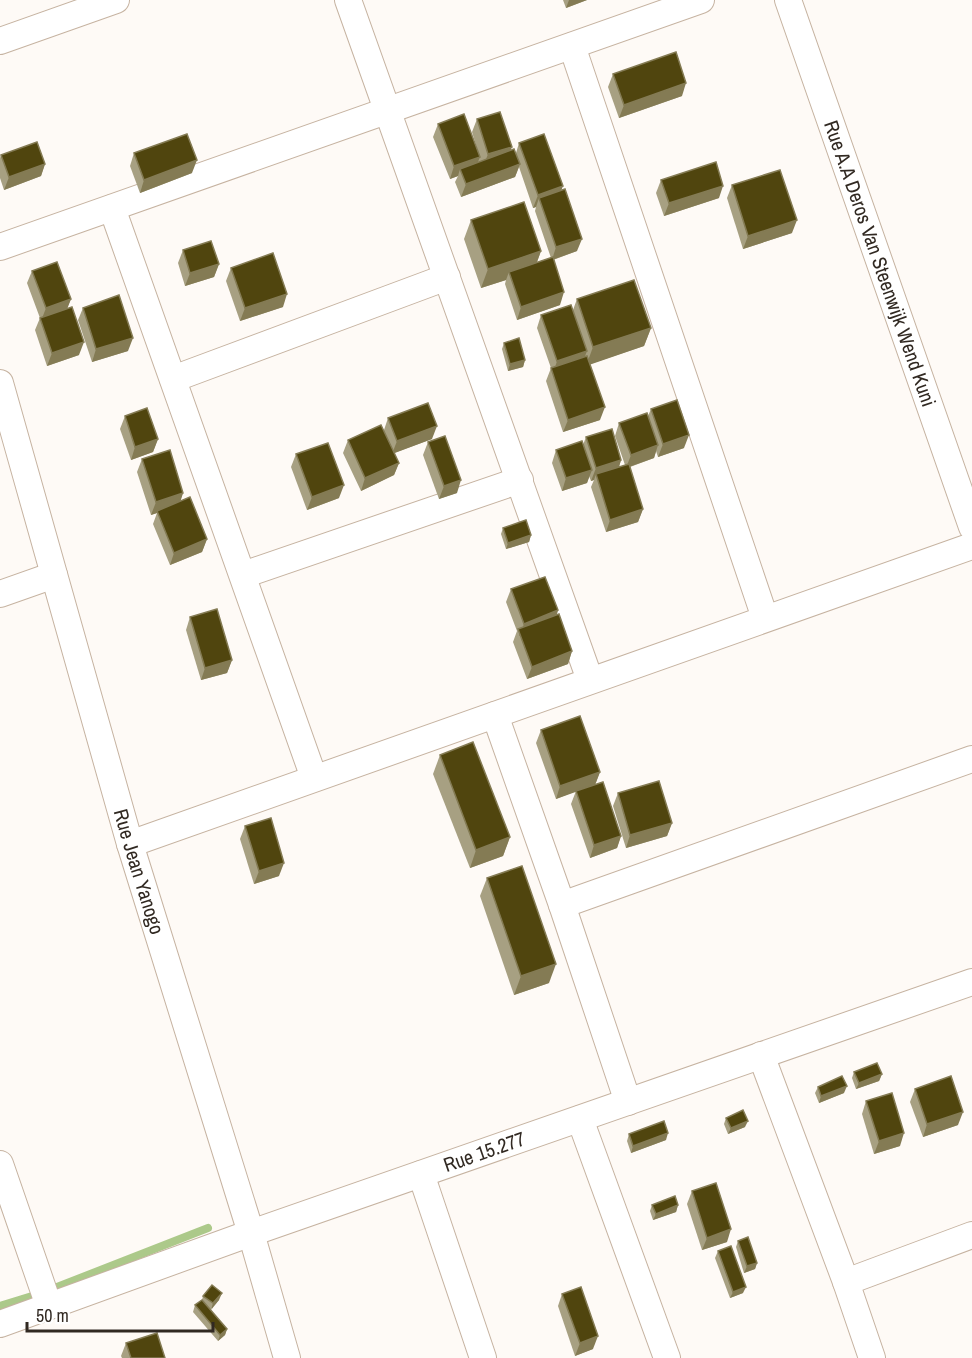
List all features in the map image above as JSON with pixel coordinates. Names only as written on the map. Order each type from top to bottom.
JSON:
[{"type":"street","points":[[0,41],[116,0]]},
{"type":"street","points":[[348,0],[590,680]]},
{"type":"street","points":[[0,247],[701,0]]},
{"type":"street","name":"Rue A.A Deros Van Steenwijk Wend Kuni","points":[[788,0],[972,527]]},
{"type":"street","points":[[572,46],[765,618]]},
{"type":"street","points":[[112,208],[314,778]]},
{"type":"street","points":[[173,379],[447,277]]},
{"type":"street","name":"Rue Jean Yanogo","points":[[0,383],[130,844],[251,1233],[287,1358]]},
{"type":"street","points":[[243,575],[520,480]]},
{"type":"street","points":[[130,844],[972,546]]},
{"type":"street","points":[[0,594],[54,575]]},
{"type":"street","points":[[495,715],[628,1102]]},
{"type":"street","points":[[562,905],[972,759]]},
{"type":"street","name":"Rue 15.277","points":[[0,1324],[251,1233],[972,982]]},
{"type":"street","points":[[761,1055],[872,1358]]},
{"type":"street","points":[[580,1119],[668,1358]]},
{"type":"street","points":[[0,1164],[50,1306]]},
{"type":"street","points":[[421,1174],[483,1358]]},
{"type":"street","points":[[846,1282],[972,1235]]},
{"type":"building","points":[[676,52],[686,83],[624,105],[613,74]]},
{"type":"building","points":[[500,112],[512,147],[488,154],[477,119]]},
{"type":"building","points":[[464,114],[480,157],[454,166],[438,124]]},
{"type":"building","points":[[187,134],[197,160],[144,180],[134,153]]},
{"type":"building","points":[[544,134],[563,186],[538,195],[519,143]]},
{"type":"building","points":[[37,142],[45,164],[9,177],[1,155]]},
{"type":"building","points":[[514,149],[520,164],[466,184],[460,169]]},
{"type":"building","points":[[716,162],[723,186],[669,203],[661,180]]},
{"type":"building","points":[[780,170],[797,220],[748,236],[732,185]]},
{"type":"building","points":[[565,189],[582,239],[556,247],[539,198]]},
{"type":"building","points":[[524,202],[541,251],[488,269],[471,220]]},
{"type":"building","points":[[211,241],[219,264],[190,273],[183,250]]},
{"type":"building","points":[[273,253],[287,294],[245,308],[231,268]]},
{"type":"building","points":[[553,257],[564,292],[521,307],[509,272]]},
{"type":"building","points":[[57,262],[71,299],[46,308],[32,271]]},
{"type":"building","points":[[634,280],[651,328],[593,347],[577,299]]},
{"type":"building","points":[[119,295],[133,338],[96,349],[83,308]]},
{"type":"building","points":[[571,305],[587,351],[557,361],[541,315]]},
{"type":"building","points":[[72,307],[84,342],[52,353],[40,318]]},
{"type":"building","points":[[519,338],[525,360],[510,364],[504,343]]},
{"type":"building","points":[[587,356],[605,407],[568,420],[551,368]]},
{"type":"building","points":[[677,400],[689,435],[663,444],[651,409]]},
{"type":"building","points":[[428,403],[437,426],[397,441],[388,418]]},
{"type":"building","points":[[147,408],[158,439],[135,447],[125,416]]},
{"type":"building","points":[[647,413],[658,445],[631,455],[619,423]]},
{"type":"building","points":[[381,425],[399,463],[365,478],[348,440]]},
{"type":"building","points":[[612,429],[621,460],[596,468],[586,437]]},
{"type":"building","points":[[445,436],[461,480],[444,486],[428,442]]},
{"type":"building","points":[[582,441],[592,470],[566,478],[556,450]]},
{"type":"building","points":[[328,443],[344,485],[312,497],[296,454]]},
{"type":"building","points":[[170,450],[183,493],[156,502],[142,459]]},
{"type":"building","points":[[629,464],[643,509],[610,520],[596,474]]},
{"type":"building","points":[[190,497],[207,539],[174,553],[157,511]]},
{"type":"building","points":[[526,520],[531,535],[508,543],[503,528]]},
{"type":"building","points":[[545,577],[558,610],[524,624],[511,589]]},
{"type":"building","points":[[217,609],[232,660],[205,668],[190,617]]},
{"type":"building","points":[[559,614],[572,651],[532,667],[518,629]]},
{"type":"building","points":[[580,716],[600,772],[560,786],[541,730]]},
{"type":"building","points":[[473,742],[510,837],[476,850],[440,755]]},
{"type":"building","points":[[659,781],[672,823],[630,835],[618,793]]},
{"type":"building","points":[[603,782],[621,836],[594,845],[576,791]]},
{"type":"building","points":[[271,818],[284,863],[259,871],[245,826]]},
{"type":"building","points":[[522,866],[556,964],[521,976],[487,878]]},
{"type":"building","points":[[877,1063],[882,1074],[859,1083],[854,1072]]},
{"type":"building","points":[[842,1076],[847,1086],[821,1096],[818,1087]]},
{"type":"building","points":[[951,1076],[963,1112],[927,1124],[915,1089]]},
{"type":"building","points":[[892,1093],[904,1133],[879,1141],[866,1101]]},
{"type":"building","points":[[743,1110],[748,1121],[731,1128],[726,1118]]},
{"type":"building","points":[[664,1121],[668,1133],[633,1146],[629,1134]]},
{"type":"building","points":[[716,1183],[731,1229],[707,1238],[692,1191]]},
{"type":"building","points":[[675,1196],[678,1205],[656,1214],[652,1205]]},
{"type":"building","points":[[748,1237],[757,1263],[747,1266],[738,1241]]},
{"type":"building","points":[[731,1246],[746,1287],[733,1292],[718,1251]]},
{"type":"building","points":[[212,1285],[222,1293],[213,1303],[203,1296]]},
{"type":"building","points":[[581,1287],[598,1336],[580,1343],[562,1294]]},
{"type":"building","points":[[202,1300],[227,1329],[220,1335],[195,1305]]},
{"type":"building","points":[[157,1333],[165,1358],[131,1358],[126,1343]]},
{"type":"waterway","points":[[57,1287],[208,1228]]},
{"type":"waterway","points":[[0,1306],[32,1296]]}]
